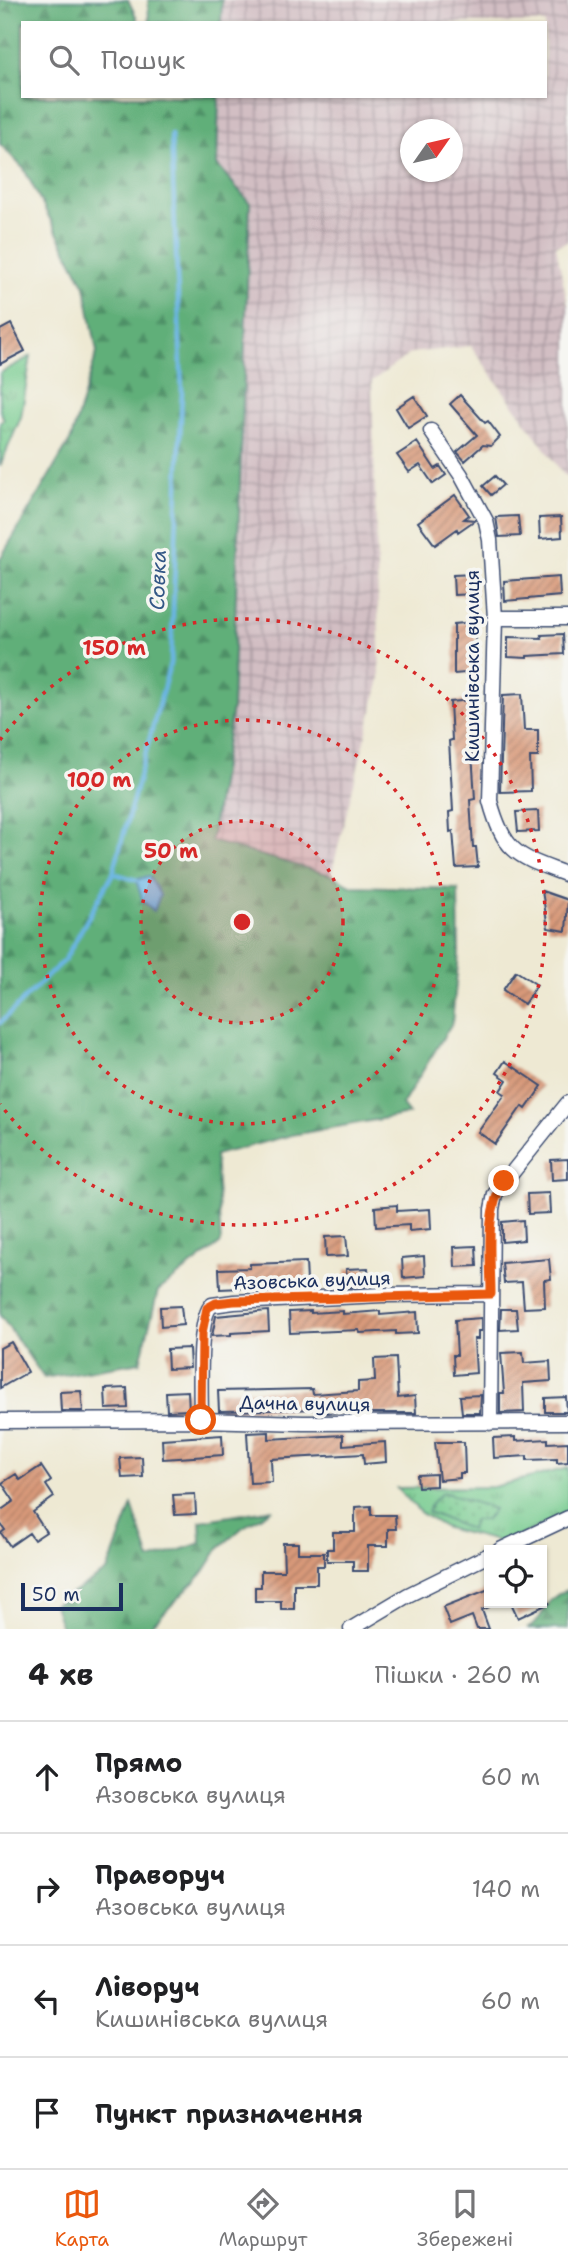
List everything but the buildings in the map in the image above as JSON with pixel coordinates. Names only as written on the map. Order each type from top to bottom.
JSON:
[{"type":"street","name":"Кишинівська вулиця","points":[[430,431],[461,475],[486,521],[490,540],[495,618],[490,801],[498,830],[518,855],[568,875]]},
{"type":"street","points":[[495,618],[568,618]]},
{"type":"street","points":[[490,1423],[492,1209],[495,1194],[568,1103]]},
{"type":"street","name":"Азовська вулиця","points":[[201,1420],[202,1333],[207,1308],[216,1303],[491,1294]]},
{"type":"street","name":"Дачна вулиця","points":[[0,1421],[568,1422]]},
{"type":"street","points":[[511,1545],[568,1518]]},
{"type":"street","points":[[351,1629],[408,1594],[484,1557]]},
{"type":"shaded area","points":[[222,0],[568,0],[568,241],[556,246],[568,306],[568,476],[563,474],[471,346],[411,353],[372,381],[380,679],[331,875],[211,841],[232,708],[250,203],[217,165],[219,98],[547,98],[547,21],[221,21]]},
{"type":"green space","points":[[0,0],[128,0],[137,18],[137,21],[21,21],[21,98],[219,98],[217,165],[250,203],[232,708],[211,841],[331,875],[353,886],[458,889],[459,953],[452,1023],[402,1105],[409,1114],[292,1135],[215,1155],[221,1243],[158,1291],[140,1362],[44,1378],[0,1315],[0,559],[71,439],[97,352],[85,286],[24,169],[0,144]]},
{"type":"green space","points":[[148,0],[222,0],[221,21],[149,21]]},
{"type":"green space","points":[[31,356],[21,417],[0,466],[0,422],[4,419],[0,411],[0,373]]},
{"type":"green space","points":[[568,1468],[568,1513],[505,1543],[446,1528],[421,1513],[397,1488],[493,1487]]},
{"type":"green space","points":[[443,1492],[494,1509],[486,1520],[474,1520],[471,1530],[428,1512],[432,1502]]},
{"type":"green space","points":[[132,1505],[150,1560],[201,1543],[200,1521],[273,1509],[242,1528],[219,1548],[203,1573],[148,1629],[62,1629],[54,1605],[107,1571]]},
{"type":"green space","points":[[568,1590],[568,1629],[527,1629],[553,1598]]},
{"type":"water","points":[[149,876],[160,895],[154,911],[143,901],[136,880]]},
{"type":"waterway","name":"Совка","points":[[0,1023],[65,959],[113,873],[171,660],[182,391],[171,134]]},
{"type":"waterway","points":[[113,873],[136,880]]},
{"type":"route","points":[[201,1420],[202,1333],[207,1308],[216,1303],[234,1301],[491,1294],[492,1209],[495,1194],[504,1181]]}]
